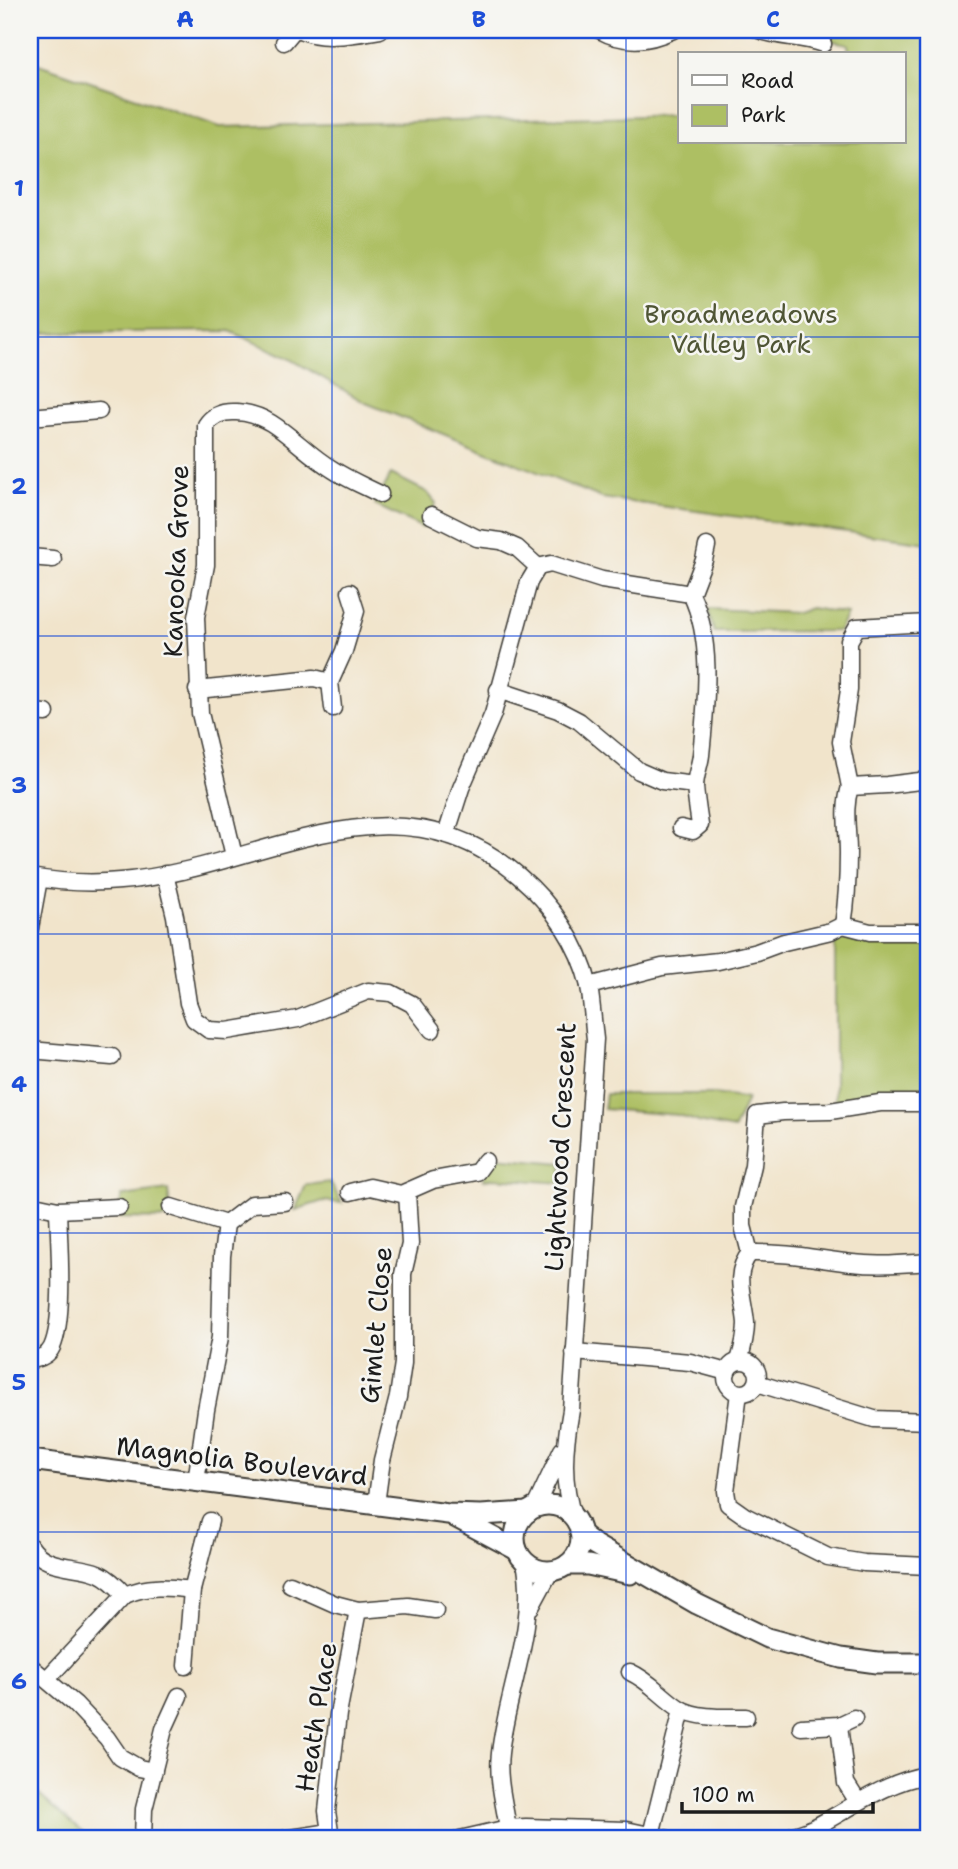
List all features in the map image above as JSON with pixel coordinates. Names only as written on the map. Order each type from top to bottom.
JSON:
[{"type":"street","points":[[300,30],[332,35],[380,30]]},
{"type":"street","points":[[599,30],[616,38],[637,41],[673,30]]},
{"type":"street","points":[[759,30],[823,44]]},
{"type":"street","points":[[30,417],[99,411]]},
{"type":"street","name":"Kanooka Grove","points":[[234,856],[197,690],[196,617],[206,565],[205,429],[212,417],[224,412],[243,413],[270,422],[331,469],[380,494]]},
{"type":"street","points":[[431,515],[477,538],[501,541],[517,548],[538,567]]},
{"type":"street","points":[[681,828],[693,831],[699,825],[695,785],[700,763],[705,696],[705,638],[700,612],[691,594],[707,546]]},
{"type":"street","points":[[30,557],[53,559]]},
{"type":"street","points":[[446,835],[461,788],[493,714],[529,582],[538,567],[551,564],[602,580],[691,594]]},
{"type":"street","points":[[332,708],[330,682],[344,651],[356,611],[350,592]]},
{"type":"street","points":[[843,925],[848,852],[845,804],[850,786],[841,742],[849,690],[849,642],[857,627],[928,623]]},
{"type":"street","points":[[197,690],[314,678],[330,682]]},
{"type":"street","points":[[498,690],[579,720],[639,771],[662,781],[695,785]]},
{"type":"street","points":[[850,786],[928,780]]},
{"type":"street","name":"Lightwood Crescent","points":[[32,877],[81,882],[121,881],[165,874],[324,833],[373,825],[421,829],[466,842],[508,866],[534,889],[554,913],[571,941],[589,985],[595,1039],[571,1410],[565,1445],[566,1488],[577,1526]]},
{"type":"street","points":[[165,874],[175,916],[188,1003],[194,1019],[209,1030],[228,1031],[298,1019],[368,991],[391,993],[412,1004],[432,1030]]},
{"type":"street","points":[[30,928],[32,877]]},
{"type":"street","points":[[589,985],[662,967],[718,961],[757,952],[784,942],[831,931],[843,925],[885,934],[928,932]]},
{"type":"street","points":[[30,1050],[112,1057]]},
{"type":"street","points":[[750,1253],[743,1226],[743,1207],[753,1165],[757,1115],[830,1111],[880,1103],[928,1103]]},
{"type":"street","points":[[350,1192],[370,1187],[401,1194],[433,1180],[477,1172],[485,1161]]},
{"type":"street","name":"Gimlet Close","points":[[376,1504],[382,1460],[398,1397],[403,1363],[403,1274],[410,1244],[407,1192]]},
{"type":"street","points":[[196,1482],[205,1410],[219,1346],[222,1256],[226,1224],[252,1204],[285,1202]]},
{"type":"street","points":[[30,1204],[58,1210],[119,1206]]},
{"type":"street","points":[[171,1207],[226,1224]]},
{"type":"street","points":[[30,1360],[40,1359],[51,1349],[56,1330],[59,1297],[58,1210]]},
{"type":"street","points":[[574,1352],[733,1367],[750,1363],[757,1371],[757,1383],[750,1391],[739,1393],[727,1382],[733,1367],[745,1343],[746,1324],[739,1277],[741,1263],[750,1253]]},
{"type":"street","points":[[750,1253],[809,1256],[854,1264],[928,1262]]},
{"type":"street","points":[[757,1383],[874,1419],[928,1421]]},
{"type":"street","points":[[739,1393],[726,1491],[729,1504],[745,1516],[828,1557],[864,1563],[928,1566]]},
{"type":"street","name":"Lightwood Crescent","points":[[531,1510],[565,1445]]},
{"type":"street","name":"Magnolia Boulevard","points":[[30,1460],[448,1514],[481,1515],[531,1510]]},
{"type":"street","points":[[508,1828],[500,1780],[500,1754],[528,1612],[528,1576],[515,1540],[516,1529],[531,1510],[546,1505],[566,1511],[588,1541],[732,1623],[767,1638],[804,1650],[877,1662],[928,1663]]},
{"type":"street","name":"Magnolia Boulevard","points":[[448,1514],[521,1556]]},
{"type":"street","points":[[186,1666],[191,1590],[210,1521]]},
{"type":"street","points":[[528,1612],[544,1580],[578,1550],[577,1526]]},
{"type":"street","points":[[31,1547],[45,1561],[101,1574],[125,1595]]},
{"type":"street","points":[[521,1556],[533,1567],[588,1565],[662,1583]]},
{"type":"street","name":"Heath Place","points":[[290,1584],[335,1604],[358,1610],[408,1606],[435,1610]]},
{"type":"street","points":[[47,1679],[125,1595],[142,1587],[191,1590]]},
{"type":"street","name":"Heath Place","points":[[330,1832],[327,1811],[338,1714],[358,1610]]},
{"type":"street","points":[[30,1665],[107,1738],[120,1757],[139,1768],[154,1771]]},
{"type":"street","points":[[630,1672],[647,1680],[682,1710],[714,1717],[746,1717]]},
{"type":"street","points":[[143,1839],[144,1810],[164,1729],[179,1696]]},
{"type":"street","points":[[651,1835],[682,1710]]},
{"type":"street","points":[[801,1727],[847,1721],[846,1783],[858,1802]]},
{"type":"street","points":[[781,1839],[810,1829],[888,1787],[913,1777],[928,1775]]},
{"type":"street","points":[[460,1839],[508,1828],[626,1830],[668,1839]]},
{"type":"street","points":[[285,1839],[330,1832],[334,1837],[348,1839]]},
{"type":"green space","name":"Broadmeadows Valley Park","points":[[812,30],[928,30],[928,543],[602,498],[366,403],[287,357],[230,331],[30,333],[30,61],[220,127],[678,115],[678,144],[906,144],[906,52],[849,52],[848,44],[823,39]]},
{"type":"green space","points":[[391,474],[427,492],[436,503],[423,528],[375,505]]},
{"type":"green space","points":[[811,608],[847,614],[839,631],[714,632],[708,609],[797,613]]},
{"type":"green space","points":[[835,937],[928,941],[928,1096],[878,1094],[835,1102]]},
{"type":"green space","points":[[606,1094],[715,1094],[747,1099],[734,1129],[678,1115],[604,1109]]},
{"type":"green space","points":[[495,1157],[562,1163],[562,1183],[493,1178],[483,1180],[487,1159]]},
{"type":"green space","points":[[330,1182],[342,1203],[323,1201],[295,1210],[306,1185]]},
{"type":"green space","points":[[168,1190],[171,1219],[119,1218],[122,1196]]},
{"type":"green space","points":[[30,1787],[90,1839],[30,1839]]}]
